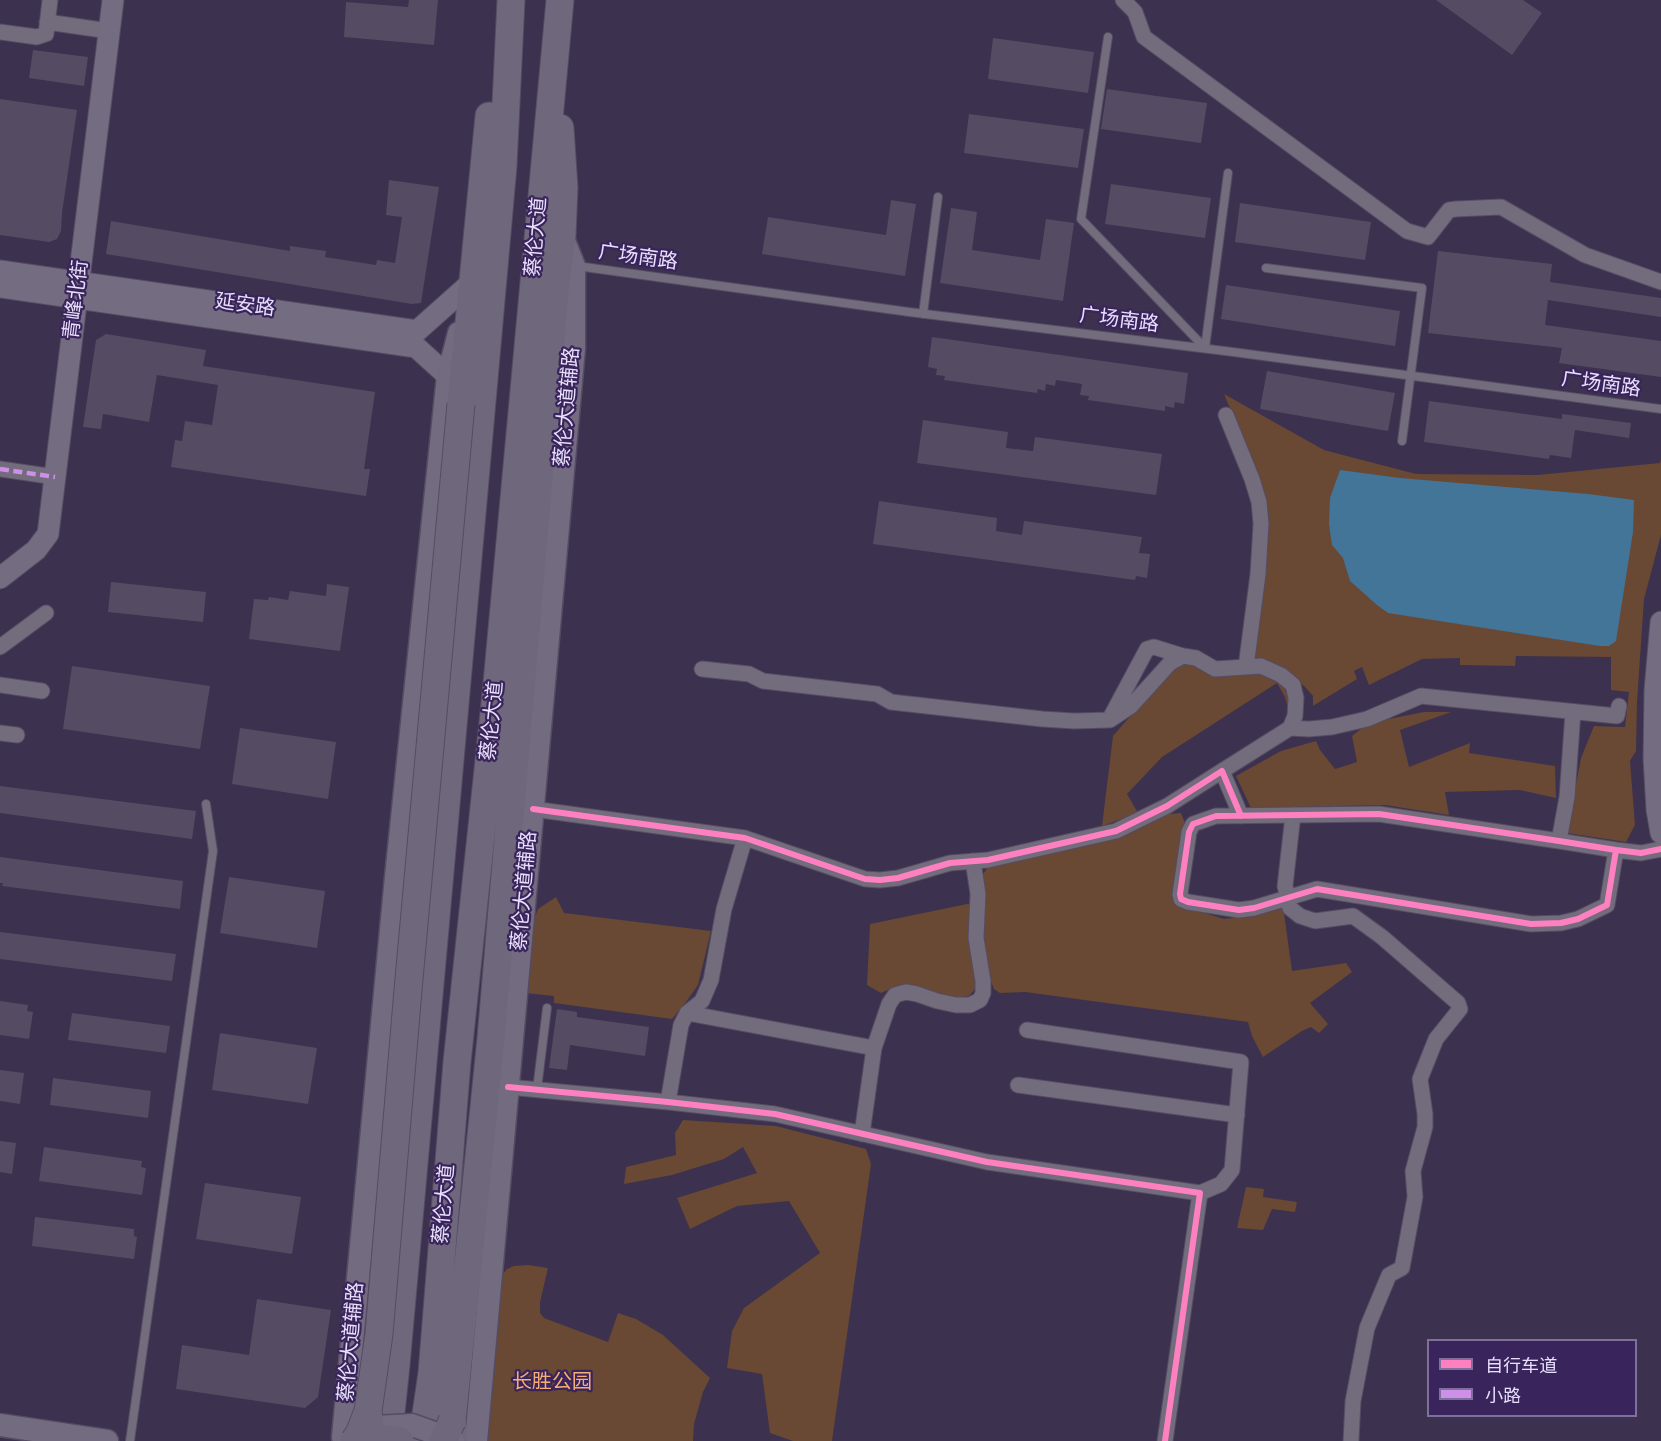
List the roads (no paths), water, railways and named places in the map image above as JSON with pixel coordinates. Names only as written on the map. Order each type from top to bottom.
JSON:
[{"type":"highway","points":[[400,1441],[378,1438],[371,1432],[352,1432],[379,1334],[472,282],[490,102],[510,0]]},
{"type":"highway","name":"蔡伦大道","points":[[388,1441],[503,166],[510,0]]},
{"type":"highway","name":"蔡伦大道","points":[[422,1441],[432,1373],[457,1062],[496,694],[560,0]]},
{"type":"highway","points":[[452,1437],[491,1038],[555,291],[562,236],[564,188],[555,45]]},
{"type":"main road","name":"青峰北街","points":[[0,578],[36,550],[48,534],[113,0]]},
{"type":"main road","name":"蔡伦大道辅路","points":[[476,1441],[574,348],[574,266],[562,236]]},
{"type":"main road","name":"延安路","points":[[0,271],[78,290],[416,347],[448,376]]},
{"type":"main road","name":"延安路","points":[[0,287],[78,290],[417,331],[472,282]]},
{"type":"main road","name":"蔡伦大道辅路","points":[[352,1432],[396,877],[448,376],[472,282]]},
{"type":"main road","points":[[1661,622],[1655,690],[1654,759],[1657,810],[1661,833]]},
{"type":"main road","points":[[0,1425],[107,1441]]},
{"type":"main road","points":[[352,1432],[375,1427],[412,1425],[452,1437]]},
{"type":"street","points":[[0,32],[38,37],[46,34],[50,0]]},
{"type":"street","points":[[1123,0],[1135,12],[1144,37],[1407,231],[1428,237],[1449,210],[1501,207],[1585,255],[1661,282]]},
{"type":"street","points":[[47,22],[109,31]]},
{"type":"street","points":[[1226,415],[1252,479],[1261,524],[1258,574],[1246,667]]},
{"type":"street","points":[[0,469],[55,477]]},
{"type":"street","points":[[0,647],[46,614]]},
{"type":"street","points":[[532,809],[745,838],[865,879],[898,878],[950,863],[988,860],[1116,831],[1167,806],[1290,728],[1295,716],[1296,698],[1293,685],[1281,675],[1261,666],[1215,669],[1196,658],[1154,647],[1147,649],[1109,720]]},
{"type":"street","points":[[702,669],[749,674],[763,681],[877,694],[891,702],[1074,721],[1109,720],[1131,706],[1170,663],[1183,656]]},
{"type":"street","points":[[0,685],[42,691]]},
{"type":"street","points":[[1290,728],[1332,727],[1366,719],[1422,696],[1617,716],[1619,706]]},
{"type":"street","points":[[1558,841],[1567,797],[1573,712]]},
{"type":"street","points":[[0,733],[17,735]]},
{"type":"street","points":[[1222,771],[1241,816]]},
{"type":"street","points":[[1616,850],[1607,905],[1578,920],[1561,923],[1531,924],[1317,889],[1254,908],[1239,910],[1188,902],[1181,899],[1180,894],[1189,832],[1193,824],[1216,816],[1378,814],[1616,850],[1641,853],[1661,849]]},
{"type":"street","points":[[1293,815],[1285,886],[1290,908],[1300,916],[1315,921],[1353,916],[1382,937],[1458,1004],[1460,1009],[1436,1039],[1420,1079],[1425,1127],[1413,1171],[1414,1197],[1402,1268],[1389,1275],[1367,1328],[1353,1401],[1351,1441]]},
{"type":"street","points":[[668,1102],[681,1025],[687,1013],[702,1001],[711,980],[724,909],[745,838]]},
{"type":"street","points":[[862,1134],[874,1048],[889,1004],[895,995],[906,992],[956,1005],[970,1005],[980,1000],[983,993],[976,938],[978,894],[973,861]]},
{"type":"street","points":[[687,1013],[874,1048]]},
{"type":"street","points":[[508,1087],[775,1114],[987,1162],[1200,1192],[1221,1184],[1232,1170],[1241,1062],[1027,1030]]},
{"type":"street","points":[[1018,1085],[1237,1115]]},
{"type":"street","points":[[1165,1441],[1200,1192]]},
{"type":"lane","points":[[1108,37],[1081,219],[1205,348]]},
{"type":"lane","points":[[1205,348],[1228,172]]},
{"type":"lane","points":[[923,314],[938,197]]},
{"type":"lane","name":"广场南路","points":[[574,266],[1661,410]]},
{"type":"lane","points":[[1266,268],[1422,288],[1402,441]]},
{"type":"lane","points":[[130,1441],[213,851],[206,804]]},
{"type":"lane","points":[[537,1089],[548,1008]]},
{"type":"water","points":[[1340,470],[1400,478],[1634,500],[1633,532],[1616,641],[1609,646],[1600,646],[1388,613],[1350,581],[1343,558],[1332,545],[1329,524],[1330,498]]},
{"type":"park label","name":"长胜公园","points":[[552,1383]]}]
